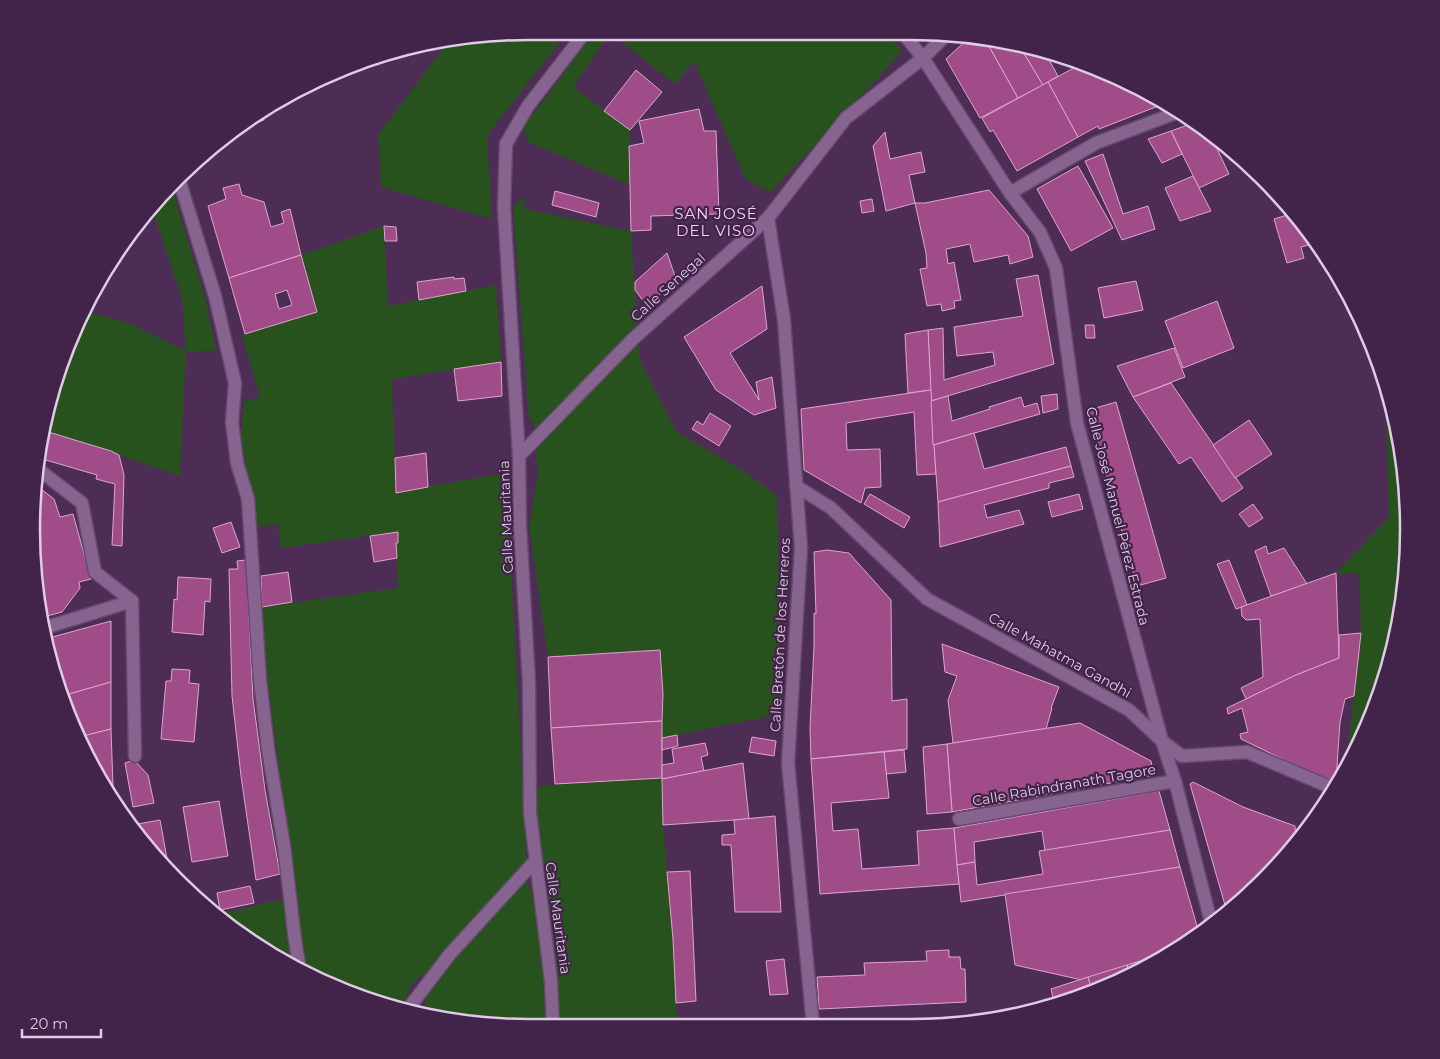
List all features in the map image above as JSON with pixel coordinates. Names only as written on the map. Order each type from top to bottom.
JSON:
[{"type":"street","name":"Calle Mauritania","points":[[553,1019],[551,981],[530,813],[529,683],[520,526],[519,456],[504,208],[506,144],[528,106],[579,40]]},
{"type":"street","name":"Calle José Manuel Pérez Estrada","points":[[908,40],[923,58],[1010,193],[1040,232],[1056,268],[1077,423],[1162,741],[1175,781],[1210,917]]},
{"type":"street","name":"Calle Senegal","points":[[519,456],[633,339],[768,218],[846,118],[923,58],[940,41]]},
{"type":"street","points":[[1010,193],[1096,143],[1170,115]]},
{"type":"street","points":[[181,185],[215,296],[235,383],[232,422],[237,463],[248,499],[260,680],[298,961]]},
{"type":"street","name":"Calle Bretón de los Herreros","points":[[768,218],[784,320],[801,548],[788,763],[814,1019]]},
{"type":"street","points":[[43,473],[82,503],[95,572],[132,600]]},
{"type":"street","name":"Calle Mahatma Gandhi","points":[[796,486],[831,508],[927,599],[1129,710],[1162,741],[1182,756],[1247,752],[1327,786]]},
{"type":"street","points":[[49,626],[132,600]]},
{"type":"street","points":[[132,600],[135,756]]},
{"type":"street","name":"Calle Rabindranath Tagore","points":[[959,819],[1175,781]]},
{"type":"street","points":[[412,1004],[450,954],[535,862]]},
{"type":"green space","points":[[562,40],[487,135],[492,219],[381,187],[378,135],[444,47],[497,41]]},
{"type":"green space","points":[[588,40],[605,40],[573,87],[630,130],[630,185],[528,142],[523,128]]},
{"type":"green space","points":[[619,40],[892,40],[902,52],[770,193],[745,178],[694,61],[675,84]]},
{"type":"green space","points":[[174,193],[204,294],[216,350],[186,352],[180,476],[111,451],[49,432],[66,372],[90,312],[128,323],[186,351],[182,299],[154,215]]},
{"type":"green space","points":[[524,196],[525,209],[631,231],[640,361],[677,432],[747,473],[777,496],[781,714],[662,738],[663,694],[660,650],[548,657],[529,526],[538,475],[534,423],[529,419],[513,208]]},
{"type":"green space","points":[[384,226],[388,306],[496,285],[501,362],[392,379],[396,492],[506,473],[528,885],[535,898],[546,994],[546,1019],[497,1018],[466,1015],[423,1007],[426,1002],[424,972],[409,988],[405,1003],[342,982],[303,964],[299,939],[297,897],[265,664],[262,607],[398,588],[396,543],[398,542],[398,532],[281,548],[278,524],[256,527],[241,436],[244,401],[260,397],[242,335],[317,312],[301,255]]},
{"type":"green space","points":[[1386,414],[1391,434],[1399,497],[1399,562],[1396,593],[1391,625],[1374,687],[1347,751],[1361,633],[1359,573],[1336,573],[1389,517]]},
{"type":"green space","points":[[662,778],[663,825],[673,939],[677,1019],[559,1019],[556,968],[546,885],[535,820],[537,786]]},
{"type":"green space","points":[[284,899],[293,957],[258,937],[225,913]]},
{"type":"building","points":[[963,43],[989,46],[1018,98],[980,118],[946,59]]},
{"type":"building","points":[[989,46],[1024,54],[1043,85],[1018,98]]},
{"type":"building","points":[[1024,54],[1049,61],[1058,76],[1043,85]]},
{"type":"building","points":[[1074,68],[1127,90],[1156,107],[1099,129],[1098,126],[1078,137],[1048,82]]},
{"type":"building","points":[[636,70],[662,92],[630,130],[604,111]]},
{"type":"building","points":[[1048,82],[1078,137],[1017,171],[993,130],[990,132],[982,118]]},
{"type":"building","points":[[699,109],[704,131],[716,131],[719,214],[651,216],[651,230],[631,231],[629,146],[644,143],[639,121]]},
{"type":"building","points":[[1187,125],[1208,141],[1217,148],[1229,174],[1199,188],[1171,131]]},
{"type":"building","points":[[1171,131],[1182,154],[1162,163],[1148,139]]},
{"type":"building","points":[[885,132],[890,159],[921,152],[925,172],[909,175],[915,203],[886,211],[873,146]]},
{"type":"building","points":[[1103,154],[1123,214],[1148,206],[1155,229],[1122,240],[1085,161]]},
{"type":"building","points":[[1078,166],[1113,228],[1071,251],[1037,189]]},
{"type":"building","points":[[1193,176],[1211,211],[1180,221],[1165,188]]},
{"type":"building","points":[[239,184],[242,195],[264,202],[271,227],[284,223],[281,212],[290,209],[301,255],[229,278],[208,206],[226,199],[223,188]]},
{"type":"building","points":[[989,190],[1028,236],[1033,257],[1010,264],[1008,255],[974,262],[970,244],[946,249],[948,264],[954,262],[961,300],[954,301],[955,308],[942,311],[941,304],[927,306],[920,269],[927,268],[926,253],[915,203],[925,203]]},
{"type":"building","points":[[555,191],[599,203],[596,217],[552,205]]},
{"type":"building","points":[[872,199],[874,211],[862,213],[860,201]]},
{"type":"building","points":[[1286,215],[1299,232],[1308,245],[1301,247],[1304,258],[1287,263],[1274,219]]},
{"type":"building","points":[[384,226],[396,227],[397,241],[385,241]]},
{"type":"building","points":[[667,253],[676,279],[647,306],[635,290],[635,282]]},
{"type":"building","points":[[301,255],[317,312],[245,334],[229,278]],"holes":[[[287,290],[292,305],[279,309],[275,294]]]},
{"type":"building","points":[[1038,275],[1054,364],[931,401],[928,330],[943,328],[944,380],[995,365],[993,352],[957,356],[954,327],[1023,316],[1016,279]]},
{"type":"building","points":[[454,277],[454,279],[464,278],[466,291],[419,300],[417,282]]},
{"type":"building","points":[[1136,281],[1143,310],[1104,318],[1098,288]]},
{"type":"building","points":[[762,286],[767,329],[730,353],[759,400],[756,382],[772,377],[776,408],[754,415],[716,390],[684,337]]},
{"type":"building","points":[[1217,301],[1234,348],[1183,368],[1165,321]]},
{"type":"building","points":[[1085,325],[1094,325],[1095,338],[1086,338]]},
{"type":"building","points":[[928,330],[931,390],[908,393],[905,334]]},
{"type":"building","points":[[1174,348],[1185,377],[1133,397],[1117,366]]},
{"type":"building","points":[[501,362],[502,396],[458,401],[454,369]]},
{"type":"building","points":[[1171,383],[1243,488],[1222,502],[1191,457],[1179,464],[1133,397]]},
{"type":"building","points":[[931,390],[936,474],[917,475],[914,412],[846,423],[847,450],[880,449],[881,487],[865,488],[861,503],[804,470],[801,409]]},
{"type":"building","points":[[1057,394],[1058,409],[1043,413],[1041,396]]},
{"type":"building","points":[[948,396],[952,421],[1021,397],[1024,407],[1037,403],[1040,414],[933,445],[931,401]]},
{"type":"building","points":[[1116,402],[1166,578],[1137,586],[1089,410]]},
{"type":"building","points":[[710,413],[731,426],[719,446],[692,429],[697,421],[703,425]]},
{"type":"building","points":[[1249,420],[1272,454],[1235,478],[1213,445]]},
{"type":"building","points":[[49,432],[119,455],[124,475],[122,546],[112,545],[115,484],[96,479],[97,475],[45,460]]},
{"type":"building","points":[[974,433],[984,469],[1066,447],[1071,466],[938,502],[934,445]]},
{"type":"building","points":[[426,453],[428,487],[396,493],[395,458]]},
{"type":"building","points":[[1071,466],[1074,477],[1049,483],[1049,488],[984,505],[987,518],[1019,510],[1024,524],[940,547],[938,502]]},
{"type":"building","points":[[42,490],[54,499],[60,517],[73,514],[91,579],[79,582],[80,588],[62,612],[48,616],[41,562]]},
{"type":"building","points":[[870,494],[910,517],[904,528],[864,504]]},
{"type":"building","points":[[1079,494],[1083,509],[1052,517],[1048,502]]},
{"type":"building","points":[[1253,504],[1263,518],[1249,527],[1239,514]]},
{"type":"building","points":[[231,522],[240,547],[222,553],[213,528]]},
{"type":"building","points":[[398,532],[398,543],[396,543],[397,558],[374,562],[370,536]]},
{"type":"building","points":[[1266,546],[1268,554],[1284,548],[1307,584],[1271,596],[1255,551]]},
{"type":"building","points":[[827,550],[849,553],[891,600],[892,701],[907,699],[907,749],[811,759],[810,729],[814,613],[816,614],[814,552]]},
{"type":"building","points":[[246,560],[253,699],[265,790],[280,874],[256,880],[232,696],[229,569],[238,569],[237,561]]},
{"type":"building","points":[[1229,560],[1247,605],[1236,609],[1217,564]]},
{"type":"building","points":[[288,572],[292,602],[262,607],[261,576]]},
{"type":"building","points":[[1336,573],[1339,658],[1296,675],[1246,699],[1241,688],[1263,677],[1260,619],[1246,620],[1242,616],[1241,607]]},
{"type":"building","points":[[178,577],[211,579],[210,602],[205,601],[203,635],[172,632],[174,599],[177,600]]},
{"type":"building","points":[[111,621],[111,682],[69,694],[52,637]]},
{"type":"building","points":[[1361,633],[1354,696],[1345,699],[1340,722],[1337,769],[1331,779],[1309,772],[1241,739],[1240,734],[1248,732],[1242,708],[1228,714],[1227,708],[1296,675],[1339,658],[1339,635]]},
{"type":"building","points":[[942,644],[1059,687],[1046,729],[953,743],[948,700],[957,676],[945,672]]},
{"type":"building","points":[[660,650],[663,694],[662,721],[551,728],[548,657]]},
{"type":"building","points":[[172,669],[190,670],[189,683],[199,684],[194,742],[161,739],[166,681],[171,681]]},
{"type":"building","points":[[111,682],[111,729],[85,735],[69,694]]},
{"type":"building","points":[[662,721],[662,778],[555,784],[551,728]]},
{"type":"building","points":[[1080,723],[1151,761],[1154,775],[952,812],[947,744]]},
{"type":"building","points":[[111,729],[113,786],[90,746],[85,735]]},
{"type":"building","points":[[677,735],[678,746],[662,750],[662,738]]},
{"type":"building","points":[[752,737],[776,741],[774,756],[749,752]]},
{"type":"building","points":[[705,743],[708,755],[701,757],[704,771],[662,779],[662,765],[674,763],[672,749]]},
{"type":"building","points":[[947,744],[952,812],[927,814],[923,747]]},
{"type":"building","points":[[904,750],[906,772],[886,774],[884,752]]},
{"type":"building","points":[[884,752],[889,798],[831,803],[833,831],[858,829],[862,869],[919,865],[917,831],[954,828],[959,884],[820,894],[811,759]]},
{"type":"building","points":[[134,760],[148,775],[154,803],[133,807],[125,763]]},
{"type":"building","points":[[743,763],[749,819],[663,825],[662,779]]},
{"type":"building","points":[[1193,782],[1243,807],[1295,826],[1295,832],[1279,852],[1257,876],[1225,905],[1190,784]]},
{"type":"building","points":[[1159,791],[1170,830],[1045,851],[1042,831],[974,842],[975,862],[957,865],[954,828]]},
{"type":"building","points":[[219,801],[228,856],[192,862],[183,807]]},
{"type":"building","points":[[775,816],[781,912],[735,912],[731,845],[722,845],[722,835],[735,834],[734,820]]},
{"type":"building","points":[[160,820],[167,858],[161,852],[139,824]]},
{"type":"building","points":[[1170,830],[1180,867],[961,902],[957,865],[975,862],[977,885],[1043,874],[1039,851]]},
{"type":"building","points":[[1180,867],[1197,926],[1141,961],[1082,980],[1015,965],[1005,894]]},
{"type":"building","points":[[690,871],[696,1001],[676,1003],[667,872]]},
{"type":"building","points":[[250,886],[254,903],[222,910],[217,893]]},
{"type":"building","points":[[949,950],[949,957],[960,957],[961,969],[965,969],[966,1002],[819,1009],[817,977],[865,975],[864,963],[927,961],[926,951]]},
{"type":"building","points":[[784,959],[788,994],[770,995],[766,961]]},
{"type":"building","points":[[1142,960],[1128,969],[1127,965]]},
{"type":"building","points":[[1127,965],[1127,969],[1090,985],[1088,977]]},
{"type":"building","points":[[1088,977],[1090,985],[1053,997],[1051,989]]},
{"type":"district","name":"SAN JOSÉ DEL VISO","points":[[716,222]]}]
